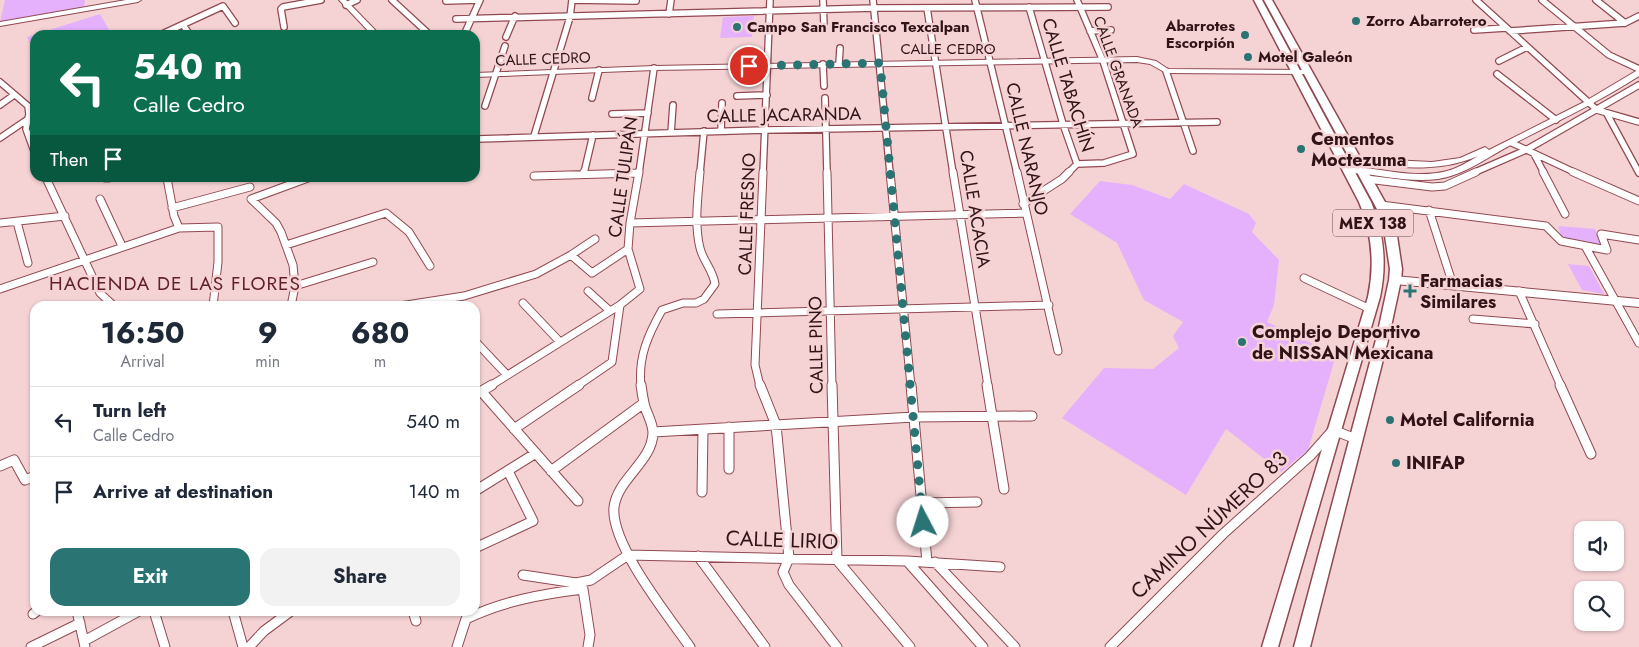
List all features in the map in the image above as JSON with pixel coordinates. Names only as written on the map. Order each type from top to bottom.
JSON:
[{"type":"main road","name":"MEX 138","points":[[1258,0],[1369,209],[1377,242],[1379,261],[1378,282],[1270,647]]},
{"type":"main road","name":"MEX 138","points":[[1268,0],[1381,205],[1391,236],[1396,269],[1395,280],[1356,439],[1302,647]]},
{"type":"street","points":[[0,24],[138,0]]},
{"type":"street","points":[[284,26],[281,9],[283,7],[321,0]]},
{"type":"street","points":[[344,2],[357,0]]},
{"type":"street","points":[[392,0],[425,30]]},
{"type":"street","points":[[446,1],[480,0],[466,30]]},
{"type":"street","points":[[534,136],[570,17],[572,0],[636,1]]},
{"type":"street","points":[[669,14],[671,0]]},
{"type":"street","name":"CALLE FRESNO","points":[[770,0],[755,365],[762,392],[776,425],[789,558],[784,572],[789,585],[837,647]]},
{"type":"street","points":[[823,0],[824,27]]},
{"type":"street","name":"CALLE TABACHÍN","points":[[1019,0],[1021,7]]},
{"type":"street","name":"CALLE GRANADA","points":[[1077,0],[1103,61],[1134,154],[1104,163],[1077,164]]},
{"type":"street","points":[[1476,0],[1597,110],[1639,122]]},
{"type":"street","points":[[1363,170],[1425,178],[1441,176],[1467,167],[1588,103],[1638,74],[1609,55],[1542,0]]},
{"type":"street","points":[[1596,0],[1625,23]]},
{"type":"street","points":[[344,2],[371,30]]},
{"type":"street","points":[[873,4],[922,503],[931,562],[1015,647]]},
{"type":"street","points":[[456,19],[823,9],[873,4],[927,8],[976,4],[1021,7],[1108,7]]},
{"type":"street","name":"CALLE NARANJO","points":[[976,4],[1025,214],[1049,305],[1058,351]]},
{"type":"street","points":[[172,30],[223,6],[235,23]]},
{"type":"street","name":"CALLE TABACHÍN","points":[[1023,204],[1062,179],[1077,164],[1063,124],[1029,7]]},
{"type":"street","name":"CALLE ACACIA","points":[[927,8],[994,416],[1004,489]]},
{"type":"street","points":[[506,37],[515,16]]},
{"type":"street","points":[[1474,30],[1625,23],[1639,16]]},
{"type":"street","points":[[183,25],[186,30]]},
{"type":"street","points":[[1090,31],[1111,30]]},
{"type":"street","points":[[484,106],[505,46]]},
{"type":"street","points":[[1499,61],[1527,47]]},
{"type":"street","points":[[840,48],[840,64]]},
{"type":"street","name":"CALLE CEDRO","points":[[480,75],[823,64],[1103,61],[1152,61],[1161,65],[1166,71]]},
{"type":"street","points":[[823,64],[824,86]]},
{"type":"street","name":"CALLE TULIPÁN","points":[[620,305],[640,289],[628,249],[630,222],[646,134],[654,68]]},
{"type":"street","points":[[592,98],[600,70]]},
{"type":"street","points":[[1193,151],[1166,71],[1308,72]]},
{"type":"street","points":[[1497,74],[1556,120]]},
{"type":"street","points":[[0,82],[28,106],[30,112],[26,127],[30,137]]},
{"type":"street","points":[[1346,165],[1439,187],[1526,150],[1639,85]]},
{"type":"street","points":[[0,105],[14,95]]},
{"type":"street","points":[[737,96],[767,95]]},
{"type":"street","name":"CALLE PINO","points":[[825,98],[837,560]]},
{"type":"street","points":[[721,131],[722,103]]},
{"type":"street","points":[[671,133],[673,105]]},
{"type":"street","points":[[612,114],[648,113]]},
{"type":"street","points":[[1607,114],[1639,173]]},
{"type":"street","points":[[0,138],[28,119]]},
{"type":"street","name":"CALLE JACARANDA","points":[[480,139],[825,128],[1217,122]]},
{"type":"street","points":[[26,127],[30,126]]},
{"type":"street","points":[[690,647],[628,555],[619,536],[614,508],[621,489],[649,450],[653,432],[644,403],[639,360],[643,346],[662,310],[683,303],[696,303],[704,299],[715,284],[714,272],[700,249],[698,222],[704,131]]},
{"type":"street","points":[[584,174],[593,135]]},
{"type":"street","points":[[1512,142],[1534,154],[1639,201]]},
{"type":"street","points":[[1363,170],[1452,162],[1486,150],[1496,150]]},
{"type":"street","points":[[1534,154],[1564,214]]},
{"type":"street","points":[[1420,166],[1425,178]]},
{"type":"street","points":[[534,176],[638,173]]},
{"type":"street","points":[[48,182],[65,216],[83,260],[100,293],[109,301]]},
{"type":"street","points":[[168,182],[172,208],[179,228]]},
{"type":"street","points":[[292,301],[295,286],[293,265],[286,245],[276,223],[251,199],[297,182]]},
{"type":"street","points":[[172,208],[250,187]]},
{"type":"street","points":[[100,199],[122,246]]},
{"type":"street","points":[[1381,205],[1546,226],[1561,241],[1607,250],[1601,234],[1639,240]]},
{"type":"street","points":[[1429,210],[1452,285]]},
{"type":"street","points":[[286,245],[386,213],[409,232],[430,266]]},
{"type":"street","points":[[630,222],[1025,214]]},
{"type":"street","points":[[0,223],[65,216]]},
{"type":"street","points":[[17,222],[28,263]]},
{"type":"street","points":[[0,288],[179,228],[218,227],[218,262],[214,301]]},
{"type":"street","points":[[420,301],[464,296],[536,274],[571,255],[595,238]]},
{"type":"street","points":[[1585,246],[1639,344]]},
{"type":"street","points":[[571,255],[592,273],[628,249]]},
{"type":"street","points":[[295,286],[373,262]]},
{"type":"street","points":[[1304,278],[1370,309]]},
{"type":"street","points":[[1395,280],[1639,303]]},
{"type":"street","points":[[588,291],[610,311]]},
{"type":"street","points":[[1519,291],[1591,454]]},
{"type":"street","points":[[524,303],[560,342]]},
{"type":"street","points":[[480,392],[620,305]]},
{"type":"street","points":[[514,429],[612,362],[620,305]]},
{"type":"street","points":[[717,314],[1049,305]]},
{"type":"street","points":[[1473,318],[1535,324]]},
{"type":"street","points":[[480,346],[507,375]]},
{"type":"street","points":[[480,395],[514,429],[578,501]]},
{"type":"street","points":[[551,470],[644,403]]},
{"type":"street","points":[[653,432],[914,417],[1032,416]]},
{"type":"street","points":[[729,427],[730,469]]},
{"type":"street","points":[[702,492],[703,430]]},
{"type":"street","points":[[1333,430],[1356,439]]},
{"type":"street","name":"CAMINO NÚMERO 83","points":[[1110,647],[1224,534],[1310,456],[1333,430]]},
{"type":"street","points":[[480,488],[536,453]]},
{"type":"street","points":[[0,466],[14,460],[25,480],[30,478]]},
{"type":"street","points":[[480,546],[533,521],[508,471]]},
{"type":"street","points":[[922,503],[977,502]]},
{"type":"street","points":[[523,575],[576,583],[591,580],[628,555]]},
{"type":"street","name":"CALLE LIRIO","points":[[628,555],[907,561],[1000,567]]},
{"type":"street","points":[[698,556],[765,647]]},
{"type":"street","points":[[837,560],[910,647]]},
{"type":"street","points":[[907,561],[983,647]]},
{"type":"street","points":[[480,612],[545,594],[583,589],[590,635],[588,647]]},
{"type":"street","points":[[78,616],[84,644],[131,616]]},
{"type":"street","points":[[156,616],[165,647]]},
{"type":"street","points":[[234,616],[243,647]]},
{"type":"street","points":[[249,647],[264,631],[284,616]]},
{"type":"street","points":[[457,647],[466,619],[472,616]]},
{"type":"street","points":[[31,647],[80,623]]},
{"type":"shaded area","points":[[5,0],[85,0],[84,7],[0,22]]},
{"type":"shaded area","points":[[100,14],[109,30],[49,30]]},
{"type":"shaded area","name":"Campo San Francisco Texcalpan","points":[[754,16],[752,37],[720,38],[723,17]]},
{"type":"shaded area","name":"Complejo Deportivo de NISSAN Mexicana","points":[[1100,181],[1132,185],[1170,199],[1184,184],[1249,214],[1256,223],[1252,232],[1279,260],[1274,305],[1267,322],[1336,355],[1308,450],[1281,472],[1226,429],[1186,495],[1062,418],[1104,368],[1153,369],[1179,348],[1173,336],[1183,322],[1144,300],[1117,243],[1070,214]]},
{"type":"shaded area","points":[[1558,226],[1595,229],[1601,245],[1562,239]]},
{"type":"shaded area","points":[[1568,264],[1589,266],[1604,294],[1582,290]]},
{"type":"place","name":"Zorro Abarrotero","points":[[1356,21]]},
{"type":"place","name":"Campo San Francisco Texcalpan","points":[[737,27]]},
{"type":"place","name":"Abarrotes Escorpión","points":[[1245,35]]},
{"type":"place","name":"Motel Galeón","points":[[1248,57]]},
{"type":"place","name":"Cementos Moctezuma","points":[[1301,149]]},
{"type":"place","name":"Farmacias Similares","points":[[1410,291]]},
{"type":"place","name":"Complejo Deportivo de NISSAN Mexicana","points":[[1242,342]]},
{"type":"place","name":"Motel California","points":[[1390,420]]},
{"type":"place","name":"INIFAP","points":[[1396,463]]},
{"type":"district","name":"HACIENDA DE LAS FLORES","points":[[175,283]]},
{"type":"route","points":[[749,66],[880,63],[923,522]]}]
